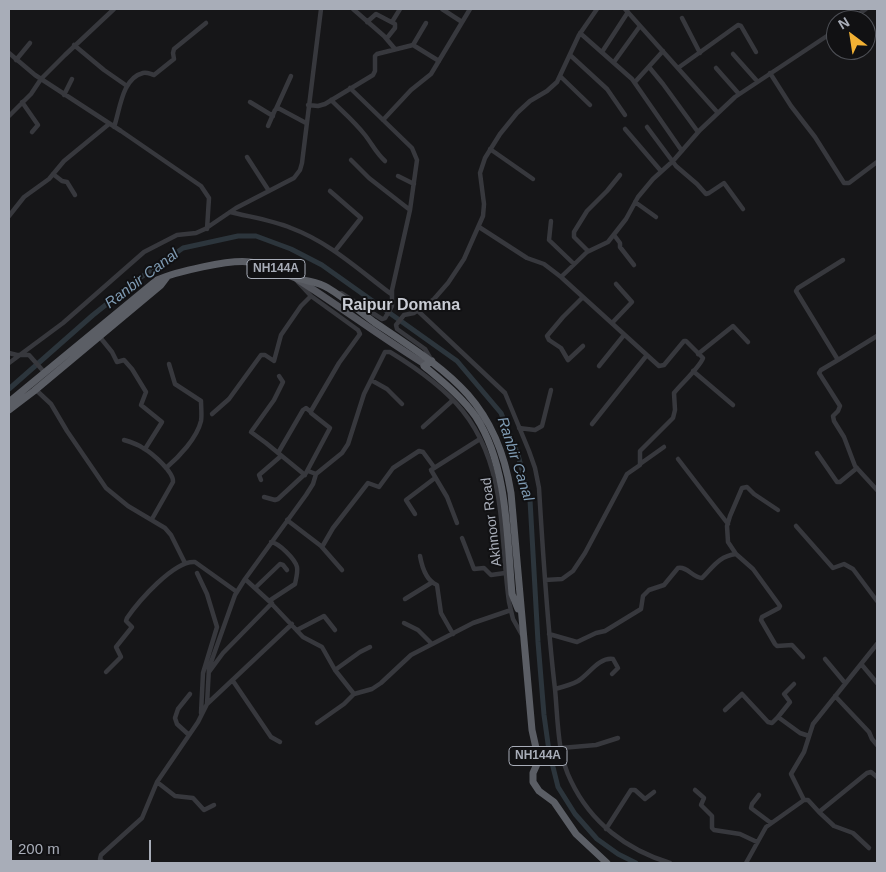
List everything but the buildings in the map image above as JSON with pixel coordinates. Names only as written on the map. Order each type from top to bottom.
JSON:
[{"type":"highway","name":"Akhnoor Road","points":[[9,402],[43,370],[157,280],[236,261],[264,265],[294,278],[320,284],[332,290],[460,385],[477,406],[493,432],[502,452],[511,493],[532,730],[538,757],[533,773],[533,782],[540,791],[554,802],[576,834],[608,863]]},
{"type":"highway","points":[[9,410],[161,285],[167,277]]},
{"type":"main road","points":[[294,278],[336,304],[381,337],[429,363]]},
{"type":"street","points":[[9,116],[74,45],[114,9]]},
{"type":"street","points":[[9,362],[63,323],[144,252],[177,234],[196,234],[207,229],[230,212],[294,178],[302,163],[321,9]]},
{"type":"street","points":[[353,9],[387,38],[395,49]]},
{"type":"street","points":[[392,22],[400,9]]},
{"type":"street","points":[[442,9],[462,22]]},
{"type":"street","points":[[383,120],[411,90],[431,74],[470,9]]},
{"type":"street","points":[[429,363],[425,350],[397,328],[396,325],[403,316],[418,311],[445,288],[464,259],[479,227],[484,210],[480,173],[490,149],[504,128],[520,110],[552,87],[560,76],[580,33],[598,9]]},
{"type":"street","points":[[602,52],[627,11],[718,113]]},
{"type":"street","points":[[367,22],[376,14],[392,22],[396,26],[387,38]]},
{"type":"street","points":[[682,18],[700,53]]},
{"type":"street","points":[[413,45],[426,23]]},
{"type":"street","points":[[114,127],[127,86],[132,79],[141,73],[154,75],[172,63],[174,49],[206,24]]},
{"type":"street","points":[[678,68],[738,25],[741,26],[756,52]]},
{"type":"street","points":[[614,62],[640,26]]},
{"type":"street","points":[[580,33],[635,82],[682,151]]},
{"type":"street","points":[[561,277],[588,251],[606,244],[626,219],[646,187],[718,113],[756,81],[826,37]]},
{"type":"street","points":[[16,60],[30,43]]},
{"type":"street","points":[[74,45],[127,86]]},
{"type":"street","points":[[308,105],[322,105],[373,75],[375,73],[375,56],[395,49],[413,45],[439,62]]},
{"type":"street","points":[[635,82],[663,51]]},
{"type":"street","points":[[9,53],[41,79],[188,176],[204,190],[210,203],[207,229]]},
{"type":"street","points":[[733,54],[756,81]]},
{"type":"street","points":[[570,55],[607,89],[625,115]]},
{"type":"street","points":[[649,67],[668,89],[698,132]]},
{"type":"street","points":[[716,68],[739,94]]},
{"type":"street","points":[[770,73],[791,106],[815,137],[844,183],[848,183],[877,162]]},
{"type":"street","points":[[268,126],[291,76]]},
{"type":"street","points":[[560,76],[590,105]]},
{"type":"street","points":[[64,95],[72,78]]},
{"type":"street","points":[[332,290],[343,294],[381,318],[385,318],[391,308],[391,294],[410,210],[417,160],[412,148],[350,88]]},
{"type":"street","points":[[331,100],[365,135],[385,161]]},
{"type":"street","points":[[22,102],[38,125],[32,132]]},
{"type":"street","points":[[250,102],[273,116]]},
{"type":"street","points":[[276,109],[306,123]]},
{"type":"street","points":[[9,216],[24,197],[49,179],[64,161],[109,124]]},
{"type":"street","points":[[647,127],[673,161],[706,194],[725,183],[743,209]]},
{"type":"street","points":[[625,129],[661,171]]},
{"type":"street","points":[[490,149],[533,179]]},
{"type":"street","points":[[248,157],[269,191]]},
{"type":"street","points":[[351,160],[410,210]]},
{"type":"street","points":[[53,174],[62,181],[67,182],[75,195]]},
{"type":"street","points":[[588,251],[574,237],[574,232],[586,211],[607,191],[620,175]]},
{"type":"street","points":[[398,176],[414,184]]},
{"type":"street","points":[[330,191],[361,218],[336,251]]},
{"type":"street","points":[[635,202],[656,217]]},
{"type":"street","points":[[230,212],[290,227],[306,234],[336,251],[391,294]]},
{"type":"street","points":[[551,220],[549,240],[574,264]]},
{"type":"street","points":[[479,227],[527,258],[544,264],[561,277],[659,366],[662,366],[682,342],[685,341],[703,359],[674,393],[675,410],[673,418],[640,451],[640,464]]},
{"type":"street","points":[[614,235],[620,243],[620,247],[634,265]]},
{"type":"street","points":[[838,360],[796,291],[843,260]]},
{"type":"street","points":[[294,278],[311,296],[358,330],[360,334],[339,363],[311,412]]},
{"type":"street","points":[[612,323],[632,302],[616,284]]},
{"type":"street","points":[[212,414],[229,399],[261,355],[264,354],[274,362],[281,335],[299,308],[311,296]]},
{"type":"street","points":[[583,298],[547,336],[548,340],[561,348],[568,360],[583,346]]},
{"type":"street","points":[[418,311],[505,393],[535,468],[539,488],[549,634],[562,761],[572,783],[586,806],[606,829],[618,839],[636,850],[670,863]]},
{"type":"street","points":[[698,354],[733,326],[748,342]]},
{"type":"street","points":[[599,366],[624,334]]},
{"type":"street","points":[[99,336],[118,362],[125,360],[131,367],[146,392],[141,405],[162,422],[146,449]]},
{"type":"street","points":[[877,336],[819,373],[840,406],[833,419],[844,436],[857,468],[877,490]]},
{"type":"street","points":[[207,704],[208,673],[222,629],[237,592],[313,484],[316,474],[346,447],[352,435],[360,403],[383,354],[388,351],[429,377],[466,415],[480,439],[489,462],[498,497],[505,573],[511,610],[523,637]]},
{"type":"street","points":[[9,353],[17,355],[27,354],[43,370]]},
{"type":"street","points":[[592,424],[647,355]]},
{"type":"street","points":[[166,468],[183,453],[198,429],[202,418],[200,401],[175,384],[169,364]]},
{"type":"street","points":[[693,371],[733,405]]},
{"type":"street","points":[[279,376],[283,382],[274,400],[251,432],[265,441],[279,455],[306,473],[316,474]]},
{"type":"street","points":[[371,380],[387,389],[402,404]]},
{"type":"street","points":[[35,389],[51,404],[94,473],[106,488],[115,497],[168,531],[185,563]]},
{"type":"street","points":[[519,428],[535,430],[542,426],[551,390]]},
{"type":"street","points":[[423,427],[453,400]]},
{"type":"street","points":[[261,480],[259,475],[279,455],[303,410],[307,409],[330,428],[306,473],[278,499],[264,497]]},
{"type":"street","points":[[457,523],[447,497],[431,470],[480,439]]},
{"type":"street","points":[[124,440],[146,449],[166,468],[174,481],[152,520]]},
{"type":"street","points":[[545,580],[562,579],[573,571],[588,548],[627,474],[664,447]]},
{"type":"street","points":[[322,547],[333,528],[368,483],[379,487],[392,468],[418,451],[423,452],[434,467]]},
{"type":"street","points":[[817,453],[837,482],[840,482],[857,468]]},
{"type":"street","points":[[678,459],[728,524]]},
{"type":"street","points":[[415,514],[406,500],[435,478]]},
{"type":"street","points":[[778,510],[746,486],[741,490],[728,524],[728,542],[736,554],[753,569],[780,606],[762,617],[761,620],[775,644],[777,646],[792,645],[803,657]]},
{"type":"street","points":[[287,520],[322,547],[342,570]]},
{"type":"street","points":[[796,526],[833,568],[844,564],[853,569],[877,601]]},
{"type":"street","points":[[462,538],[475,569],[484,568],[491,575],[505,573]]},
{"type":"street","points":[[208,673],[223,653],[271,602],[295,584],[297,569],[295,563],[280,545],[271,542]]},
{"type":"street","points":[[549,634],[576,642],[605,631],[641,609],[643,596],[649,590],[664,585],[678,568],[683,568],[702,578],[715,563],[727,556],[736,554]]},
{"type":"street","points":[[420,556],[422,566],[431,583],[437,585],[441,613],[454,634]]},
{"type":"street","points":[[106,672],[121,657],[116,648],[132,627],[126,620],[131,613],[160,581],[185,563],[192,561],[196,563],[237,592]]},
{"type":"street","points":[[255,588],[280,564],[287,570]]},
{"type":"street","points":[[197,573],[207,594],[217,627],[203,673],[201,715]]},
{"type":"street","points":[[245,579],[271,602],[306,640],[319,644],[322,647],[335,670],[354,694]]},
{"type":"street","points":[[405,599],[431,583]]},
{"type":"street","points":[[317,723],[344,704],[354,694],[375,687],[387,679],[408,657],[480,620],[511,610]]},
{"type":"street","points":[[297,630],[324,616],[335,630]]},
{"type":"street","points":[[404,623],[418,630],[432,644]]},
{"type":"street","points":[[104,863],[100,859],[101,855],[142,818],[157,782],[189,735],[207,704],[292,624]]},
{"type":"street","points":[[869,848],[852,833],[834,826],[808,800],[804,800],[791,774],[804,752],[813,724],[877,644]]},
{"type":"street","points":[[335,670],[370,647]]},
{"type":"street","points":[[555,689],[577,681],[599,663],[609,658],[614,660],[618,668],[612,674]]},
{"type":"street","points":[[825,659],[845,683]]},
{"type":"street","points":[[862,664],[877,683]]},
{"type":"street","points":[[233,681],[271,737],[280,742]]},
{"type":"street","points":[[725,710],[742,694],[768,722],[772,723],[790,702],[784,694],[794,684]]},
{"type":"street","points":[[189,735],[175,718],[176,712],[190,694]]},
{"type":"street","points":[[835,696],[869,732],[877,745]]},
{"type":"street","points":[[778,717],[800,734],[809,736]]},
{"type":"street","points":[[561,748],[596,745],[618,738]]},
{"type":"street","points":[[819,812],[867,773],[871,772],[877,777]]},
{"type":"street","points":[[157,782],[176,796],[193,798],[204,810],[214,805]]},
{"type":"street","points":[[606,829],[631,790],[635,790],[645,799],[654,792]]},
{"type":"street","points":[[694,790],[704,798],[701,806],[712,816],[712,828],[740,834],[757,842]]},
{"type":"street","points":[[759,796],[751,808],[771,823]]},
{"type":"street","points":[[746,863],[757,842],[771,823],[804,800]]},
{"type":"waterway","name":"Ranbir Canal","points":[[9,389],[93,315],[137,280],[183,248],[238,236],[256,236],[291,249],[322,265],[457,361],[501,413],[518,455],[530,500],[544,715],[549,751],[558,787],[575,814],[597,839],[618,854],[636,863]]},
{"type":"district","name":"Raipur Domana","points":[[401,306]]}]
